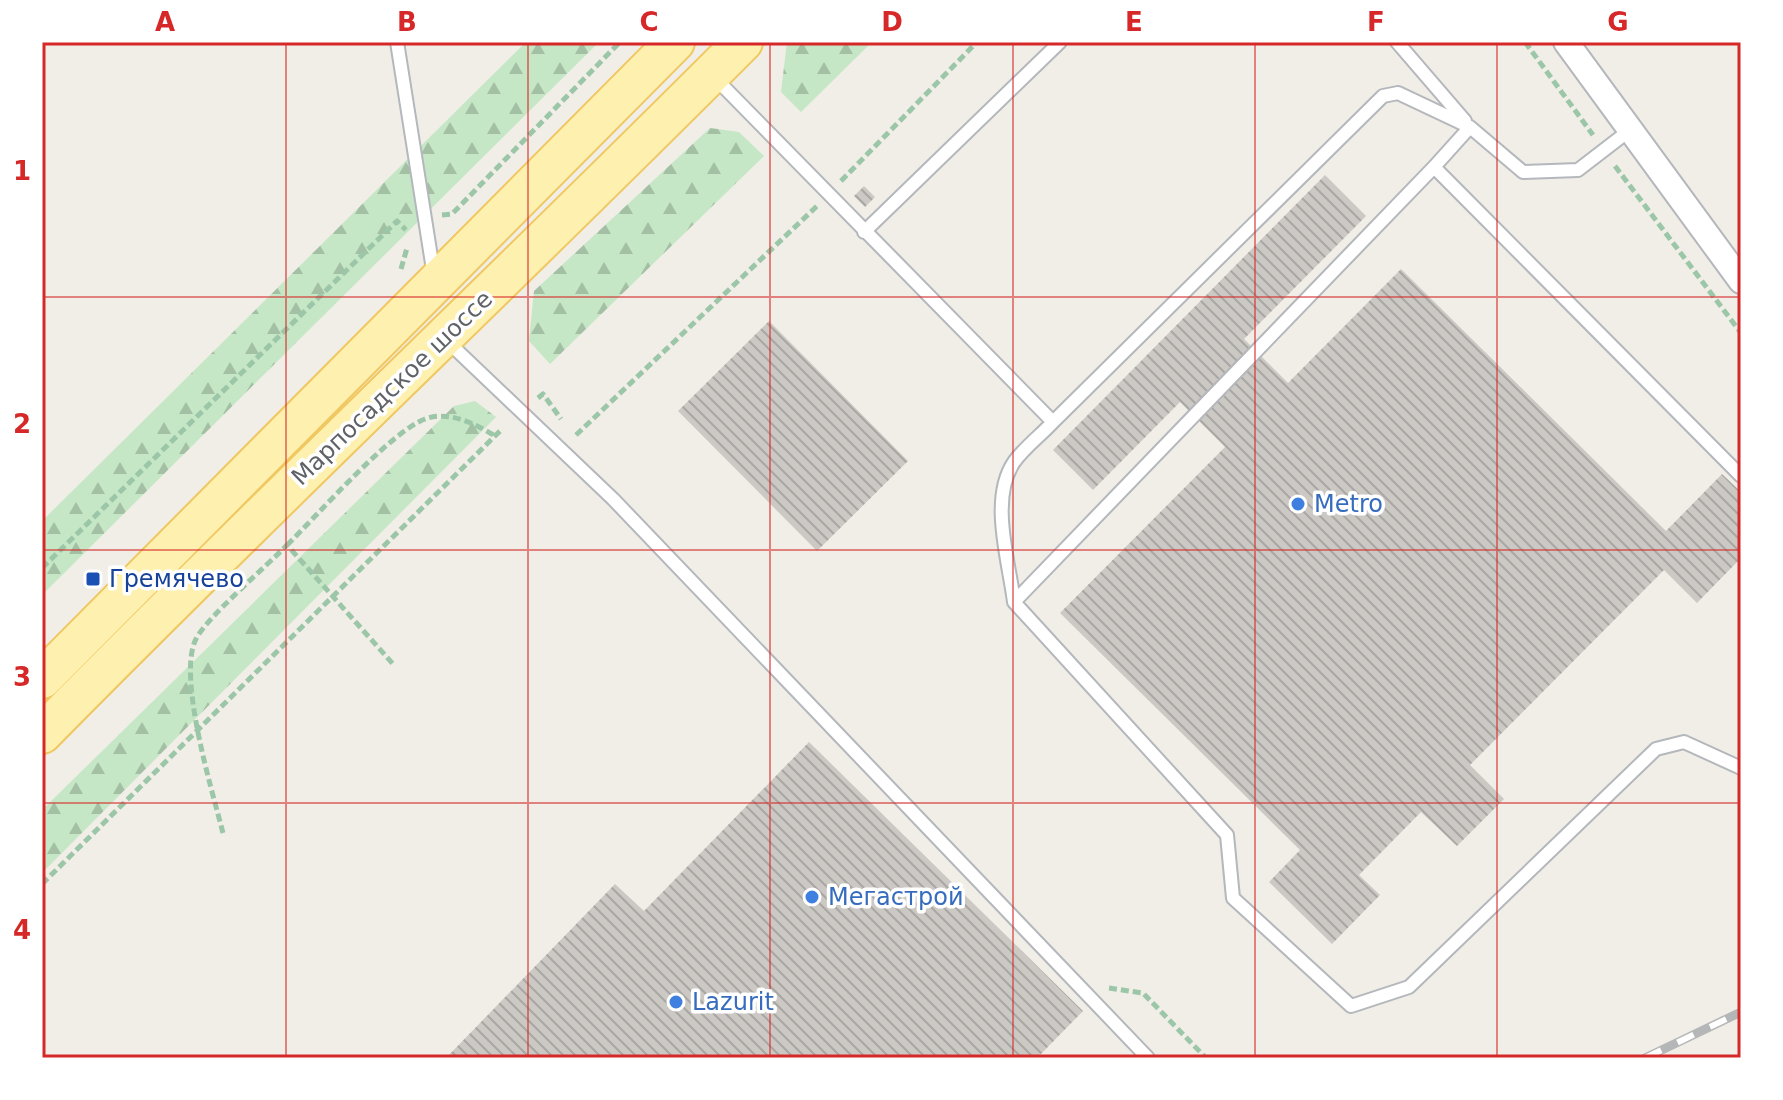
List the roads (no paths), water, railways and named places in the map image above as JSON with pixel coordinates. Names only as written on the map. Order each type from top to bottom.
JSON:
[{"type":"main road","name":"Марпосадское шоссе","points":[[42,679],[675,42]]},
{"type":"main road","name":"Марпосадское шоссе","points":[[42,734],[743,42]]},
{"type":"main road","points":[[424,294],[445,339]]},
{"type":"street","points":[[1566,42],[1741,281]]},
{"type":"lane","points":[[397,42],[424,294]]},
{"type":"lane","points":[[864,232],[1060,42]]},
{"type":"lane","points":[[1397,42],[1470,127],[1523,172],[1578,170],[1630,130]]},
{"type":"lane","points":[[711,74],[1053,422]]},
{"type":"lane","points":[[1470,127],[1398,93],[1383,96],[1014,461],[1005,482],[1003,513],[1014,602],[1227,835],[1233,898],[1351,1006],[1409,987],[1656,749],[1684,742],[1741,768]]},
{"type":"lane","points":[[1014,602],[1470,127]]},
{"type":"lane","points":[[1434,167],[1741,476]]},
{"type":"lane","points":[[445,339],[613,499],[1148,1058]]},
{"type":"railway","points":[[1645,1058],[1741,1012]]},
{"type":"place","name":"Metro","points":[[1298,504]]},
{"type":"place","name":"Гремячево","points":[[93,579]]},
{"type":"place","name":"Мегастрой","points":[[812,897]]},
{"type":"place","name":"Lazurit","points":[[676,1002]]}]
